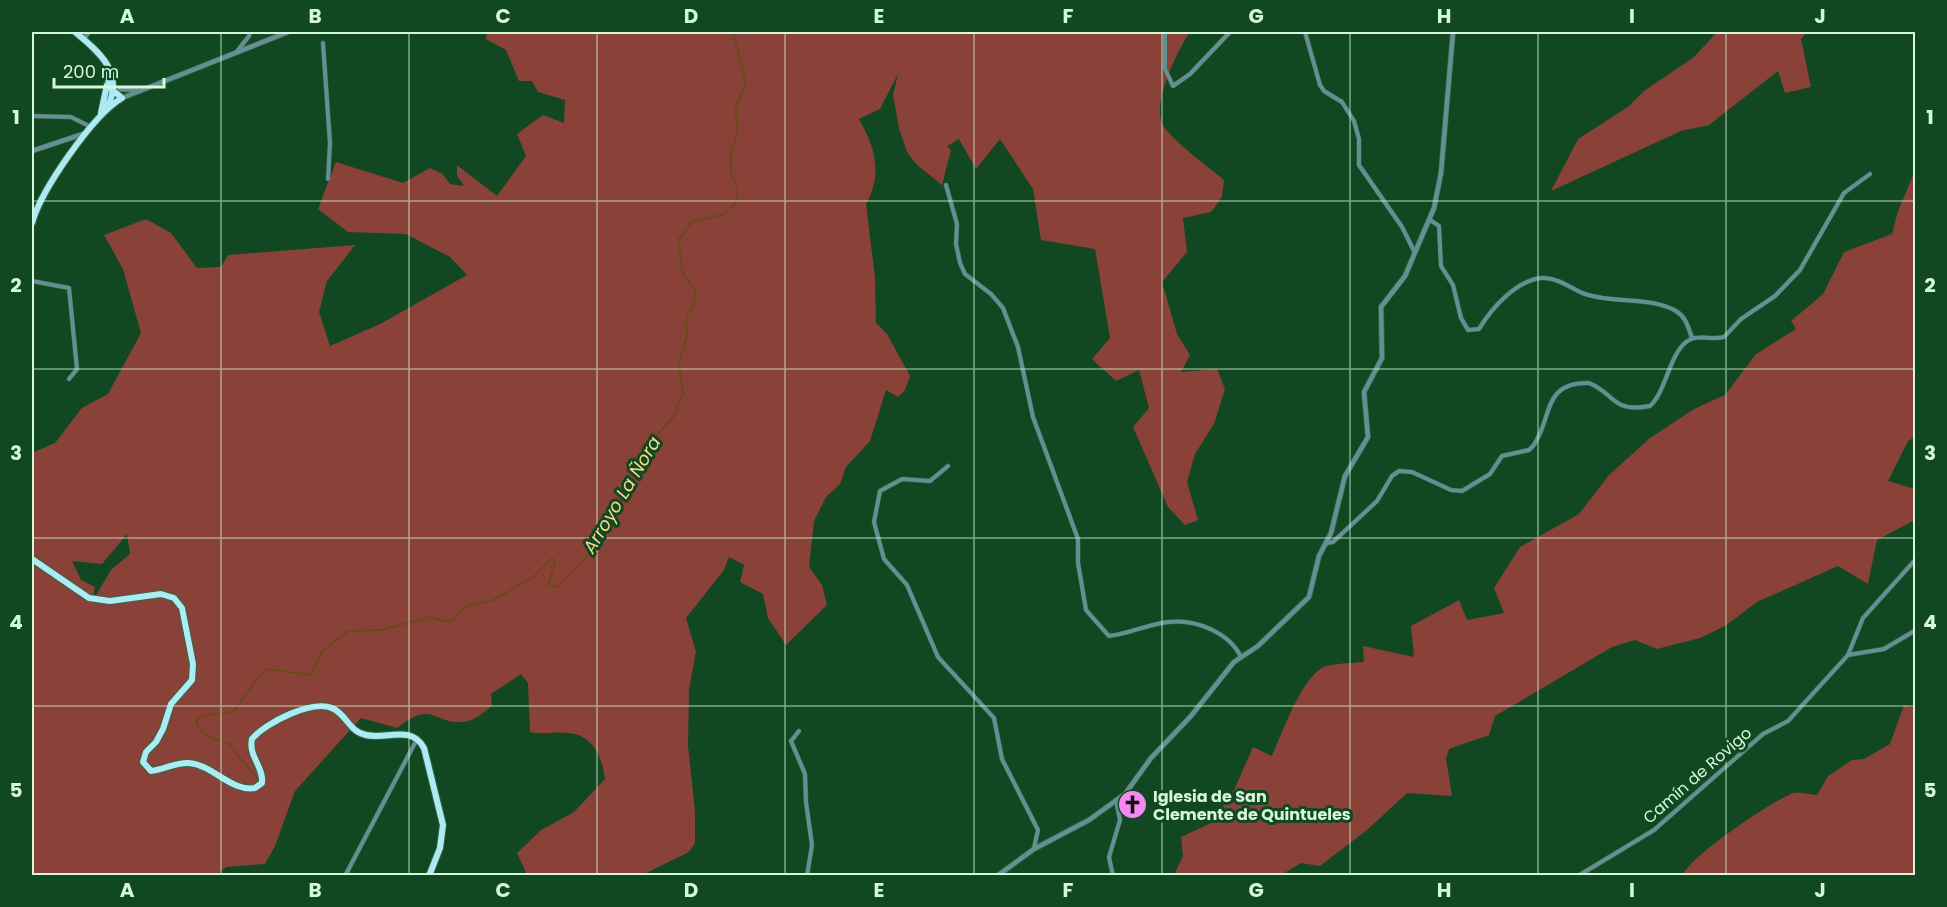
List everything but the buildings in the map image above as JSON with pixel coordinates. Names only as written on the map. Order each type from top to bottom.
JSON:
[{"type":"highway","points":[[75,32],[109,65],[113,80],[113,93],[106,110]]},
{"type":"highway","points":[[32,223],[43,194],[100,117],[122,98],[113,93],[101,55]]},
{"type":"highway","points":[[100,117],[105,100],[107,73]]},
{"type":"highway","points":[[105,100],[120,89],[113,80]]},
{"type":"highway","points":[[32,559],[89,598],[110,601],[160,594],[178,602],[184,613],[193,673],[188,687],[171,704],[163,729],[146,752],[143,762],[151,771],[181,764],[201,766],[250,789],[262,783],[260,769],[252,752],[252,740],[262,730],[308,707],[322,706],[335,709],[350,726],[363,735],[402,734],[417,739],[424,748],[443,825],[440,848],[429,876]]},
{"type":"street","points":[[84,39],[88,32]]},
{"type":"street","points":[[238,50],[250,32]]},
{"type":"street","points":[[122,98],[184,71],[288,32]]},
{"type":"street","points":[[1165,32],[1165,69],[1173,86],[1190,74],[1230,32]]},
{"type":"street","points":[[1305,32],[1320,85],[1330,96],[1342,102],[1358,130],[1359,165],[1402,227],[1414,251]]},
{"type":"street","points":[[997,876],[1034,849],[1089,820],[1132,788],[1151,758],[1191,716],[1234,662],[1258,646],[1305,603],[1312,590],[1319,556],[1327,543],[1345,476],[1368,437],[1364,392],[1382,358],[1381,308],[1405,276],[1414,251],[1430,220],[1441,173],[1453,32]]},
{"type":"street","points":[[323,43],[330,143],[328,179]]},
{"type":"street","points":[[120,89],[139,90]]},
{"type":"street","points":[[32,116],[71,117],[90,130]]},
{"type":"street","points":[[32,151],[90,130]]},
{"type":"street","points":[[1692,338],[1724,337],[1741,319],[1775,296],[1800,270],[1844,193],[1870,174]]},
{"type":"street","points":[[946,184],[957,225],[956,244],[960,263],[965,274],[991,294],[1003,308],[1018,347],[1033,417],[1078,539],[1078,563],[1086,610],[1109,636],[1169,621],[1195,623],[1223,636],[1241,657]]},
{"type":"street","points":[[1430,220],[1439,226],[1440,261],[1453,285],[1461,318],[1468,330],[1479,329],[1490,313],[1518,287],[1542,278],[1554,279],[1585,294],[1674,310],[1684,317],[1692,338]]},
{"type":"street","points":[[32,281],[69,288],[77,369],[69,379]]},
{"type":"street","points":[[1327,543],[1334,542],[1369,508],[1398,471],[1412,472],[1456,491],[1467,489],[1483,480],[1502,456],[1529,450],[1533,446],[1552,398],[1563,389],[1589,382],[1619,405],[1650,406],[1663,389],[1666,372],[1692,338]]},
{"type":"street","points":[[948,466],[930,481],[902,479],[880,491],[874,518],[877,540],[886,563],[907,585],[939,657],[996,721],[1002,759],[1038,830],[1034,849]]},
{"type":"street","name":"Camín de Rovigo","points":[[1578,876],[1654,830],[1763,734],[1786,723],[1848,655],[1863,618],[1916,559]]},
{"type":"street","points":[[1848,655],[1884,649],[1916,630]]},
{"type":"street","points":[[799,730],[791,741],[805,774],[806,802],[813,846],[807,876]]},
{"type":"street","points":[[345,876],[417,739]]},
{"type":"street","points":[[1113,876],[1109,857],[1120,820],[1116,800]]},
{"type":"shaded area","points":[[487,32],[1190,32],[1173,63],[1163,90],[1160,114],[1162,123],[1172,137],[1224,180],[1222,197],[1211,212],[1183,218],[1187,252],[1162,282],[1177,334],[1190,355],[1181,372],[1217,369],[1225,389],[1214,424],[1195,454],[1187,482],[1198,520],[1185,525],[1168,507],[1133,427],[1149,408],[1139,370],[1116,381],[1092,359],[1110,338],[1095,249],[1041,240],[1033,189],[1000,139],[976,169],[959,139],[947,146],[951,150],[942,185],[916,164],[907,152],[899,128],[893,95],[898,74],[880,109],[859,119],[873,150],[875,161],[874,182],[866,204],[875,278],[876,323],[887,334],[910,376],[905,390],[898,397],[886,390],[870,441],[846,467],[840,484],[826,497],[814,521],[809,567],[822,585],[827,605],[786,645],[768,618],[763,594],[740,582],[744,565],[729,557],[724,570],[686,618],[696,652],[689,689],[688,746],[695,811],[695,843],[689,852],[642,875],[527,875],[517,853],[541,830],[574,812],[605,779],[599,756],[584,738],[568,733],[530,732],[528,683],[521,674],[491,694],[492,706],[468,721],[448,721],[427,714],[410,719],[397,728],[361,718],[295,791],[275,846],[265,864],[226,867],[217,875],[32,875],[32,453],[55,443],[82,408],[108,394],[141,333],[123,269],[104,235],[146,219],[171,233],[197,268],[221,267],[228,255],[355,245],[327,281],[319,312],[330,346],[380,324],[467,275],[450,257],[406,234],[348,232],[318,209],[336,162],[403,183],[430,168],[443,174],[450,184],[464,186],[457,176],[457,165],[497,196],[526,156],[517,134],[543,115],[564,123],[565,100],[538,92],[532,81],[519,81],[506,50],[486,39]],"holes":[[[127,534],[130,554],[111,570],[92,602],[95,587],[81,580],[72,561],[102,564]]]},
{"type":"shaded area","points":[[1717,32],[1807,32],[1801,39],[1811,87],[1785,93],[1778,71],[1709,125],[1681,131],[1551,191],[1578,139],[1628,107],[1644,91],[1694,57]]},
{"type":"shaded area","points":[[1915,171],[1915,437],[1908,441],[1888,481],[1915,489],[1915,520],[1877,540],[1868,584],[1838,566],[1757,602],[1725,626],[1700,638],[1657,649],[1635,640],[1612,647],[1495,716],[1489,735],[1449,749],[1446,759],[1452,796],[1407,793],[1367,830],[1320,866],[1301,863],[1281,875],[1174,875],[1183,856],[1181,837],[1211,823],[1235,788],[1253,747],[1272,756],[1294,705],[1318,671],[1332,665],[1364,662],[1363,646],[1414,657],[1411,626],[1459,600],[1467,620],[1504,613],[1494,588],[1520,547],[1579,514],[1609,475],[1650,438],[1694,409],[1725,395],[1756,354],[1796,329],[1791,321],[1823,294],[1844,252],[1892,234],[1898,211]]},
{"type":"shaded area","points":[[1904,705],[1915,708],[1915,875],[1683,875],[1700,855],[1769,806],[1794,793],[1817,795],[1828,776],[1852,760],[1864,759],[1890,744]]},
{"type":"waterway","name":"Arroyo La Ñora","points":[[259,782],[230,744],[214,739],[201,731],[196,722],[200,716],[233,712],[256,680],[267,669],[311,675],[322,651],[348,631],[381,630],[430,617],[442,621],[453,620],[467,605],[492,601],[533,577],[552,558],[555,562],[548,586],[557,587],[587,556],[603,522],[627,493],[655,437],[674,416],[683,392],[679,364],[687,336],[686,317],[694,304],[695,291],[682,272],[679,239],[693,221],[722,215],[735,204],[738,191],[731,172],[731,152],[738,130],[735,109],[746,83],[733,32]]},
{"type":"place","name":"Iglesia de San Clemente de Quintueles","points":[[1132,805]]}]
